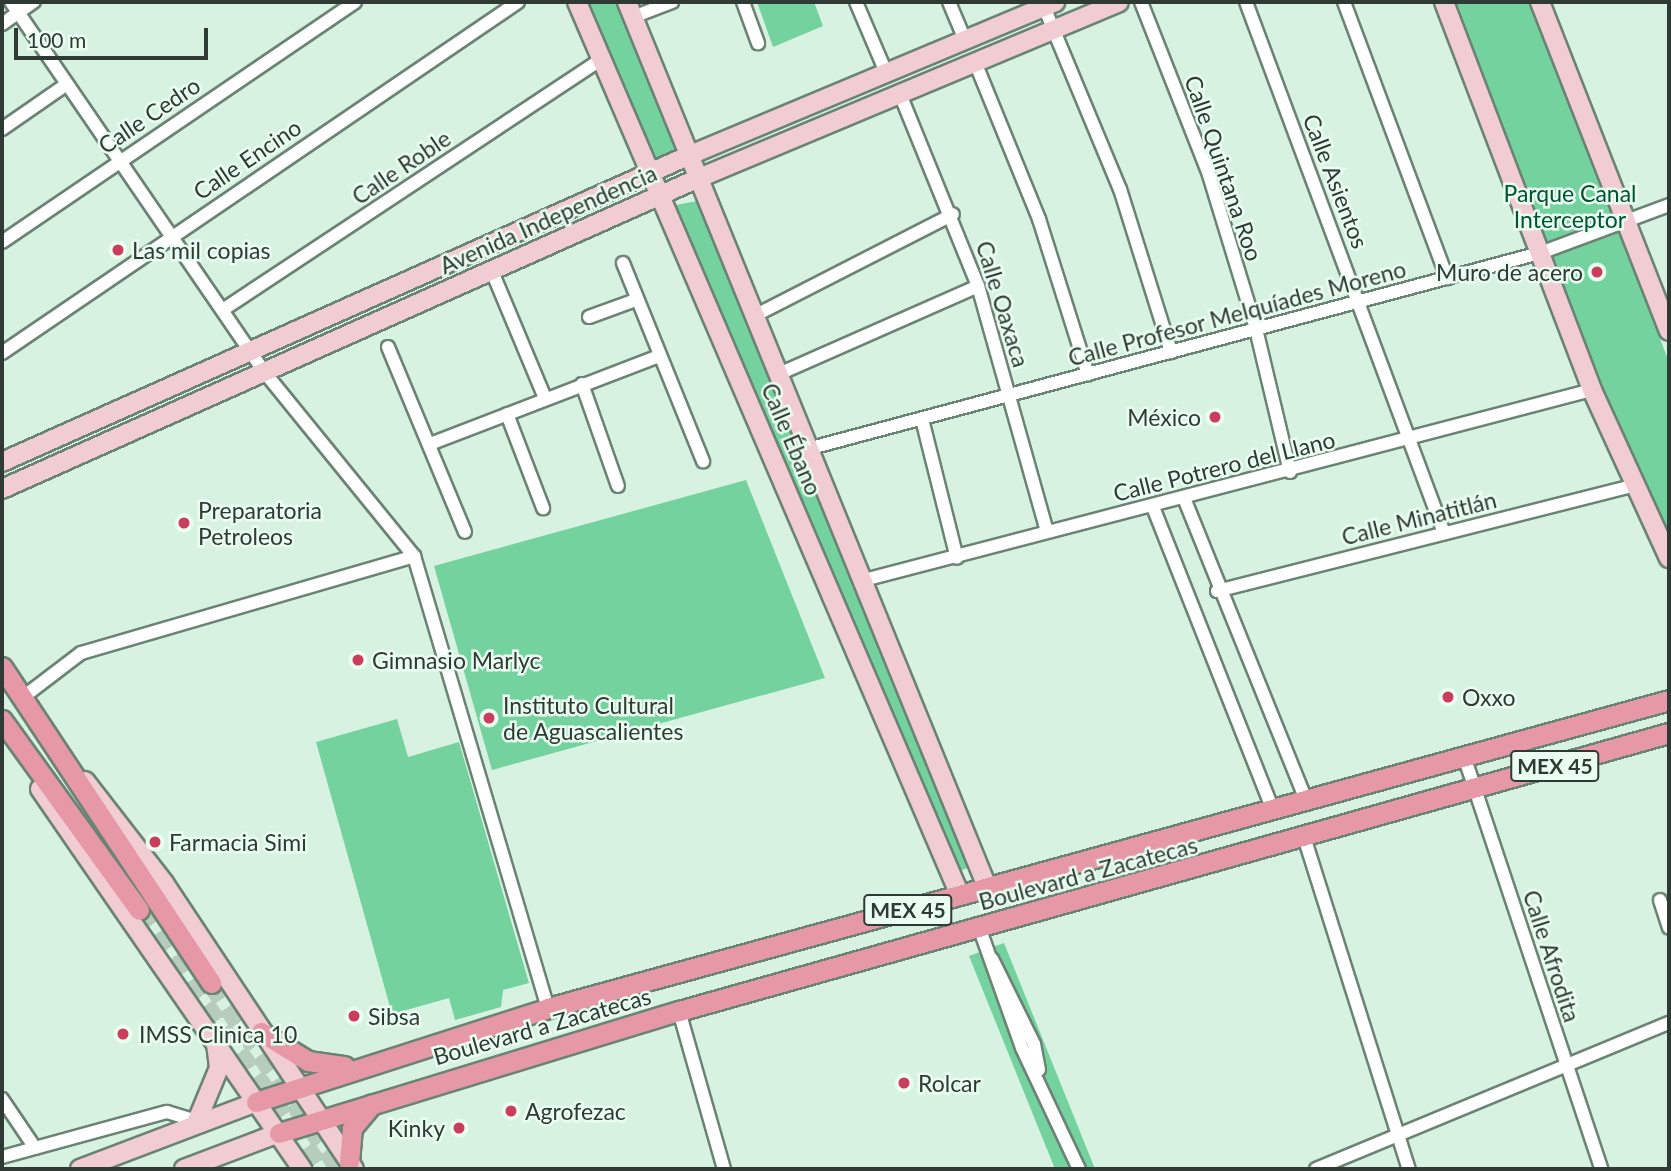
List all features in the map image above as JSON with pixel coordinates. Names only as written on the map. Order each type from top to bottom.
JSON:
[{"type":"main road","name":"Calle Ébano","points":[[577,2],[960,895]]},
{"type":"main road","name":"Avenida Independencia","points":[[2,489],[266,374],[491,269],[660,195],[1119,2]]},
{"type":"main road","points":[[1444,2],[1592,390],[1632,486],[1669,558]]},
{"type":"main road","points":[[1540,2],[1669,331]]},
{"type":"main road","name":"Avenida Independencia","points":[[2,462],[248,349],[885,70],[965,40],[1047,3]]},
{"type":"main road","name":"Calle Ébano","points":[[630,9],[781,373],[987,887]]},
{"type":"main road","points":[[2,667],[211,984]]},
{"type":"main road","name":"Boulevard a Zacatecas","points":[[301,1087],[353,1066],[548,1008],[1669,700]]},
{"type":"main road","points":[[2,720],[139,910]]},
{"type":"main road","points":[[2,731],[279,1133],[300,1169]]},
{"type":"main road","name":"Boulevard a Zacatecas","points":[[279,1133],[679,1011],[1305,840],[1669,733]]},
{"type":"main road","points":[[62,756],[125,829],[301,1087],[351,1166]]},
{"type":"main road","points":[[261,1032],[309,1061],[353,1066]]},
{"type":"main road","points":[[197,1121],[219,1069],[216,1042]]},
{"type":"main road","name":"MEX 45","points":[[80,1169],[197,1121],[301,1087]]},
{"type":"main road","points":[[351,1166],[352,1129],[380,1100]]},
{"type":"main road","name":"MEX 45","points":[[184,1169],[238,1146],[279,1133]]},
{"type":"main road","points":[[238,1146],[279,1152],[300,1169]]},
{"type":"street","points":[[2,24],[15,7],[34,2]]},
{"type":"street","name":"Calle Cedro","points":[[2,242],[355,2]]},
{"type":"street","name":"Calle Encino","points":[[2,353],[173,233],[517,2]]},
{"type":"street","points":[[630,9],[672,2]]},
{"type":"street","points":[[743,2],[758,43]]},
{"type":"street","points":[[856,2],[885,70]]},
{"type":"street","points":[[950,2],[965,40]]},
{"type":"street","name":"Calle Quintana Roo","points":[[1140,2],[1209,175],[1256,329],[1290,472]]},
{"type":"street","name":"Calle Asientos","points":[[1246,2],[1444,533]]},
{"type":"street","points":[[1343,2],[1447,278]]},
{"type":"street","points":[[1047,3],[1053,30],[1120,189],[1171,352]]},
{"type":"street","points":[[15,7],[173,233],[266,374],[414,556],[548,1008]]},
{"type":"street","name":"Calle Roble","points":[[224,309],[601,59]]},
{"type":"street","points":[[975,62],[1039,219],[1088,374]]},
{"type":"street","points":[[2,129],[68,84]]},
{"type":"street","name":"Calle Oaxaca","points":[[900,94],[953,214],[978,286],[1047,532]]},
{"type":"street","name":"Calle Profesor Melquíades Moreno","points":[[811,448],[1540,253],[1669,205]]},
{"type":"street","points":[[756,315],[953,214]]},
{"type":"street","points":[[623,263],[703,461]]},
{"type":"street","points":[[491,269],[545,398]]},
{"type":"street","points":[[781,373],[978,286]]},
{"type":"street","points":[[589,317],[636,300]]},
{"type":"street","points":[[388,347],[413,389],[430,444],[465,532]]},
{"type":"street","points":[[430,444],[659,356]]},
{"type":"street","points":[[582,384],[618,486]]},
{"type":"street","name":"Calle Potrero del Llano","points":[[864,580],[1290,472],[1592,390]]},
{"type":"street","points":[[507,414],[543,508]]},
{"type":"street","points":[[922,419],[957,558]]},
{"type":"street","name":"Calle Minatitlán","points":[[1217,591],[1632,486]]},
{"type":"street","points":[[1184,498],[1217,591],[1305,798]]},
{"type":"street","points":[[1153,506],[1272,808]]},
{"type":"street","points":[[22,698],[81,653],[414,556]]},
{"type":"street","name":"Calle Afrodita","points":[[1464,756],[1601,1169]]},
{"type":"street","points":[[1305,840],[1409,1169]]},
{"type":"street","points":[[1660,900],[1669,928]]},
{"type":"street","points":[[979,927],[1034,1044],[1041,1080],[1079,1169]]},
{"type":"street","points":[[679,1011],[724,1169]]},
{"type":"street","points":[[1316,1169],[1669,1023]]},
{"type":"street","points":[[2,1099],[35,1147]]},
{"type":"street","points":[[2,1157],[167,1112],[197,1121]]},
{"type":"green space","points":[[582,2],[621,2],[678,151],[656,169]]},
{"type":"green space","points":[[757,2],[814,2],[823,26],[773,47]]},
{"type":"green space","name":"Parque Canal Interceptor","points":[[1450,2],[1530,2],[1669,362],[1669,531],[1619,434]]},
{"type":"green space","points":[[697,201],[779,384],[973,866],[959,871],[676,205]]},
{"type":"green space","points":[[746,480],[825,678],[492,770],[434,566]]},
{"type":"green space","points":[[397,719],[408,757],[459,742],[529,983],[503,990],[501,1007],[455,1020],[449,998],[392,1014],[316,742]]},
{"type":"green space","points":[[1004,943],[1095,1169],[1055,1169],[969,956]]},
{"type":"tunnel","points":[[139,910],[322,1169]]},
{"type":"tunnel","points":[[211,983],[340,1169]]},
{"type":"place","name":"Las mil copias","points":[[118,250]]},
{"type":"place","name":"Muro de acero","points":[[1597,272]]},
{"type":"place","name":"México","points":[[1215,417]]},
{"type":"place","name":"Preparatoria Petroleos","points":[[184,523]]},
{"type":"place","name":"Gimnasio Marlyc","points":[[358,660]]},
{"type":"place","name":"Oxxo","points":[[1448,697]]},
{"type":"place","name":"Instituto Cultural de Aguascalientes","points":[[489,718]]},
{"type":"place","name":"Farmacia Simi","points":[[155,842]]},
{"type":"place","name":"Sibsa","points":[[354,1016]]},
{"type":"place","name":"IMSS Clinica 10","points":[[123,1034]]},
{"type":"place","name":"Rolcar","points":[[904,1083]]},
{"type":"place","name":"Agrofezac","points":[[511,1111]]},
{"type":"place","name":"Kinky","points":[[459,1128]]}]
